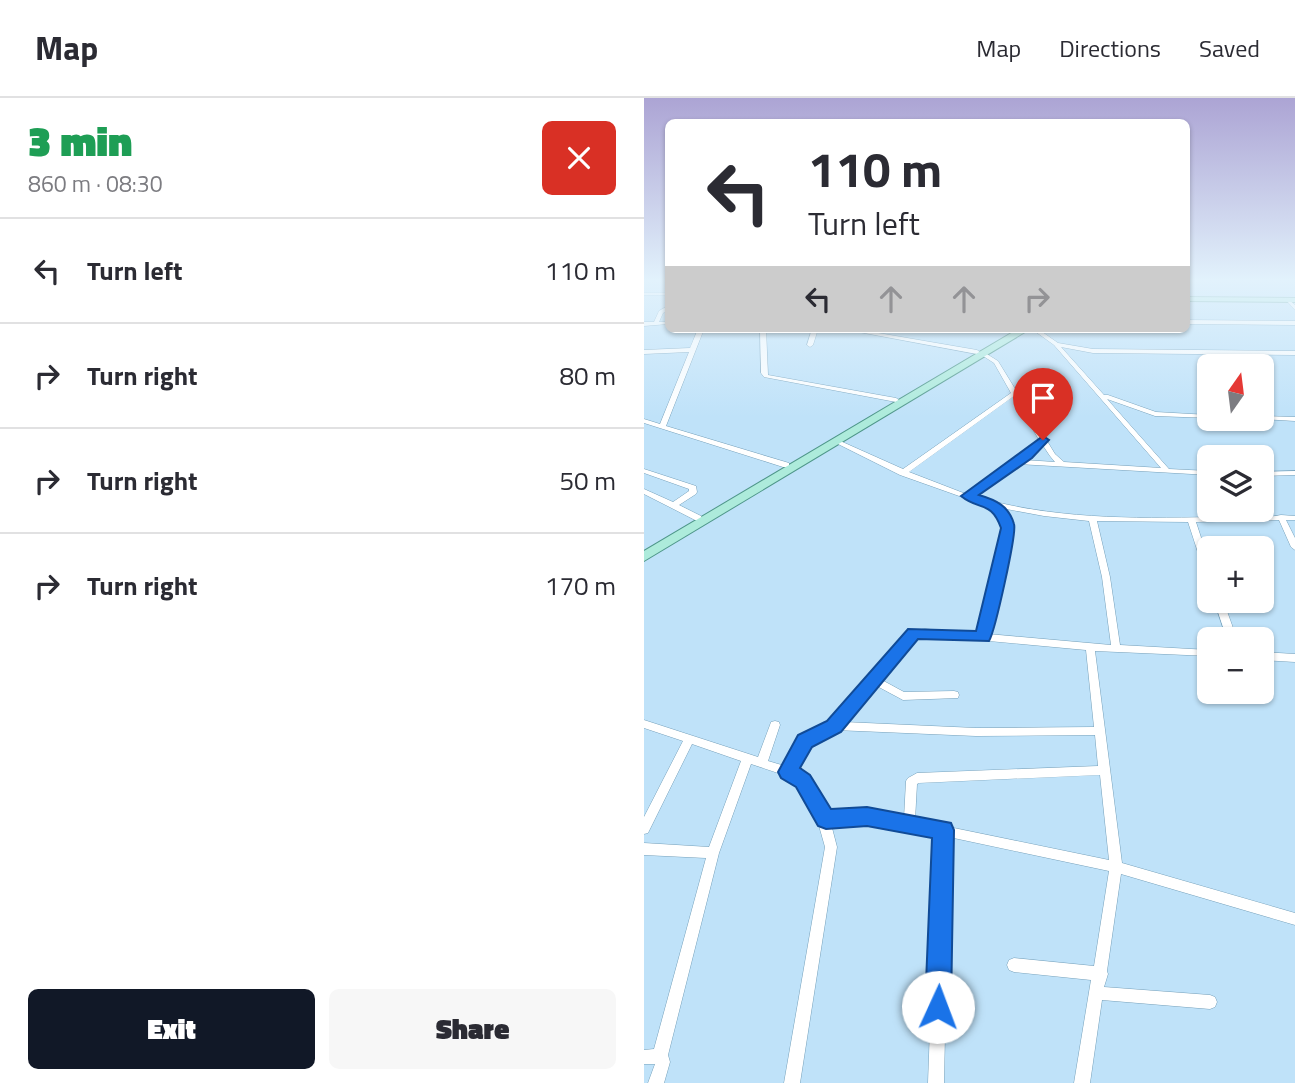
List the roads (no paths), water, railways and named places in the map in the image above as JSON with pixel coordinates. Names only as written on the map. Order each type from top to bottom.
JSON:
[{"type":"main road","points":[[644,557],[836,442],[1005,333]]},
{"type":"main road","points":[[644,550],[896,400],[1018,333]]},
{"type":"street","points":[[662,427],[699,333]]},
{"type":"street","points":[[764,333],[766,376],[896,400]]},
{"type":"street","points":[[810,345],[813,333]]},
{"type":"street","points":[[876,333],[979,352],[996,362],[1052,455],[1062,464]]},
{"type":"street","points":[[1041,333],[1056,344],[1101,393],[1167,471]]},
{"type":"street","points":[[1056,344],[1093,351],[1295,353]]},
{"type":"street","points":[[644,352],[693,350]]},
{"type":"street","points":[[1101,393],[1117,402],[1155,414],[1197,416]]},
{"type":"street","points":[[903,473],[1013,394]]},
{"type":"street","points":[[1274,418],[1295,419]]},
{"type":"street","points":[[644,421],[786,465]]},
{"type":"street","points":[[968,496],[1027,455],[1043,440]]},
{"type":"street","points":[[836,442],[903,473],[992,503],[1093,519],[1295,517]]},
{"type":"street","points":[[1027,455],[1052,455]]},
{"type":"street","points":[[1017,462],[1197,472]]},
{"type":"street","points":[[644,471],[695,489],[674,505]]},
{"type":"street","points":[[1274,474],[1295,473]]},
{"type":"street","points":[[645,490],[666,478]]},
{"type":"street","points":[[645,490],[698,518]]},
{"type":"street","points":[[983,637],[1009,528],[1002,512],[992,503]]},
{"type":"street","points":[[1280,517],[1295,547]]},
{"type":"street","points":[[1093,519],[1106,577],[1116,648]]},
{"type":"street","points":[[1191,520],[1197,538]]},
{"type":"street","points":[[788,772],[805,741],[834,726],[914,633],[1197,652]]},
{"type":"street","points":[[1082,1083],[1116,867],[1090,647]]},
{"type":"street","points":[[1274,657],[1295,658]]},
{"type":"street","points":[[874,680],[902,696],[954,695]]},
{"type":"street","points":[[644,724],[788,772],[803,781],[826,819],[831,848],[792,1083]]},
{"type":"street","points":[[761,764],[775,725]]},
{"type":"street","points":[[834,726],[976,732],[1100,731]]},
{"type":"street","points":[[644,829],[689,740]]},
{"type":"street","points":[[656,1083],[663,1062],[660,1056],[713,853],[747,760]]},
{"type":"street","points":[[909,824],[912,781],[917,778],[1105,771]]},
{"type":"street","points":[[826,819],[867,817],[943,830],[1116,867],[1295,919]]},
{"type":"street","points":[[936,1083],[943,830]]},
{"type":"street","points":[[644,849],[713,853]]},
{"type":"street","points":[[1014,965],[1101,974]]},
{"type":"street","points":[[1097,993],[1210,1002]]},
{"type":"street","points":[[644,1056],[660,1056]]}]
